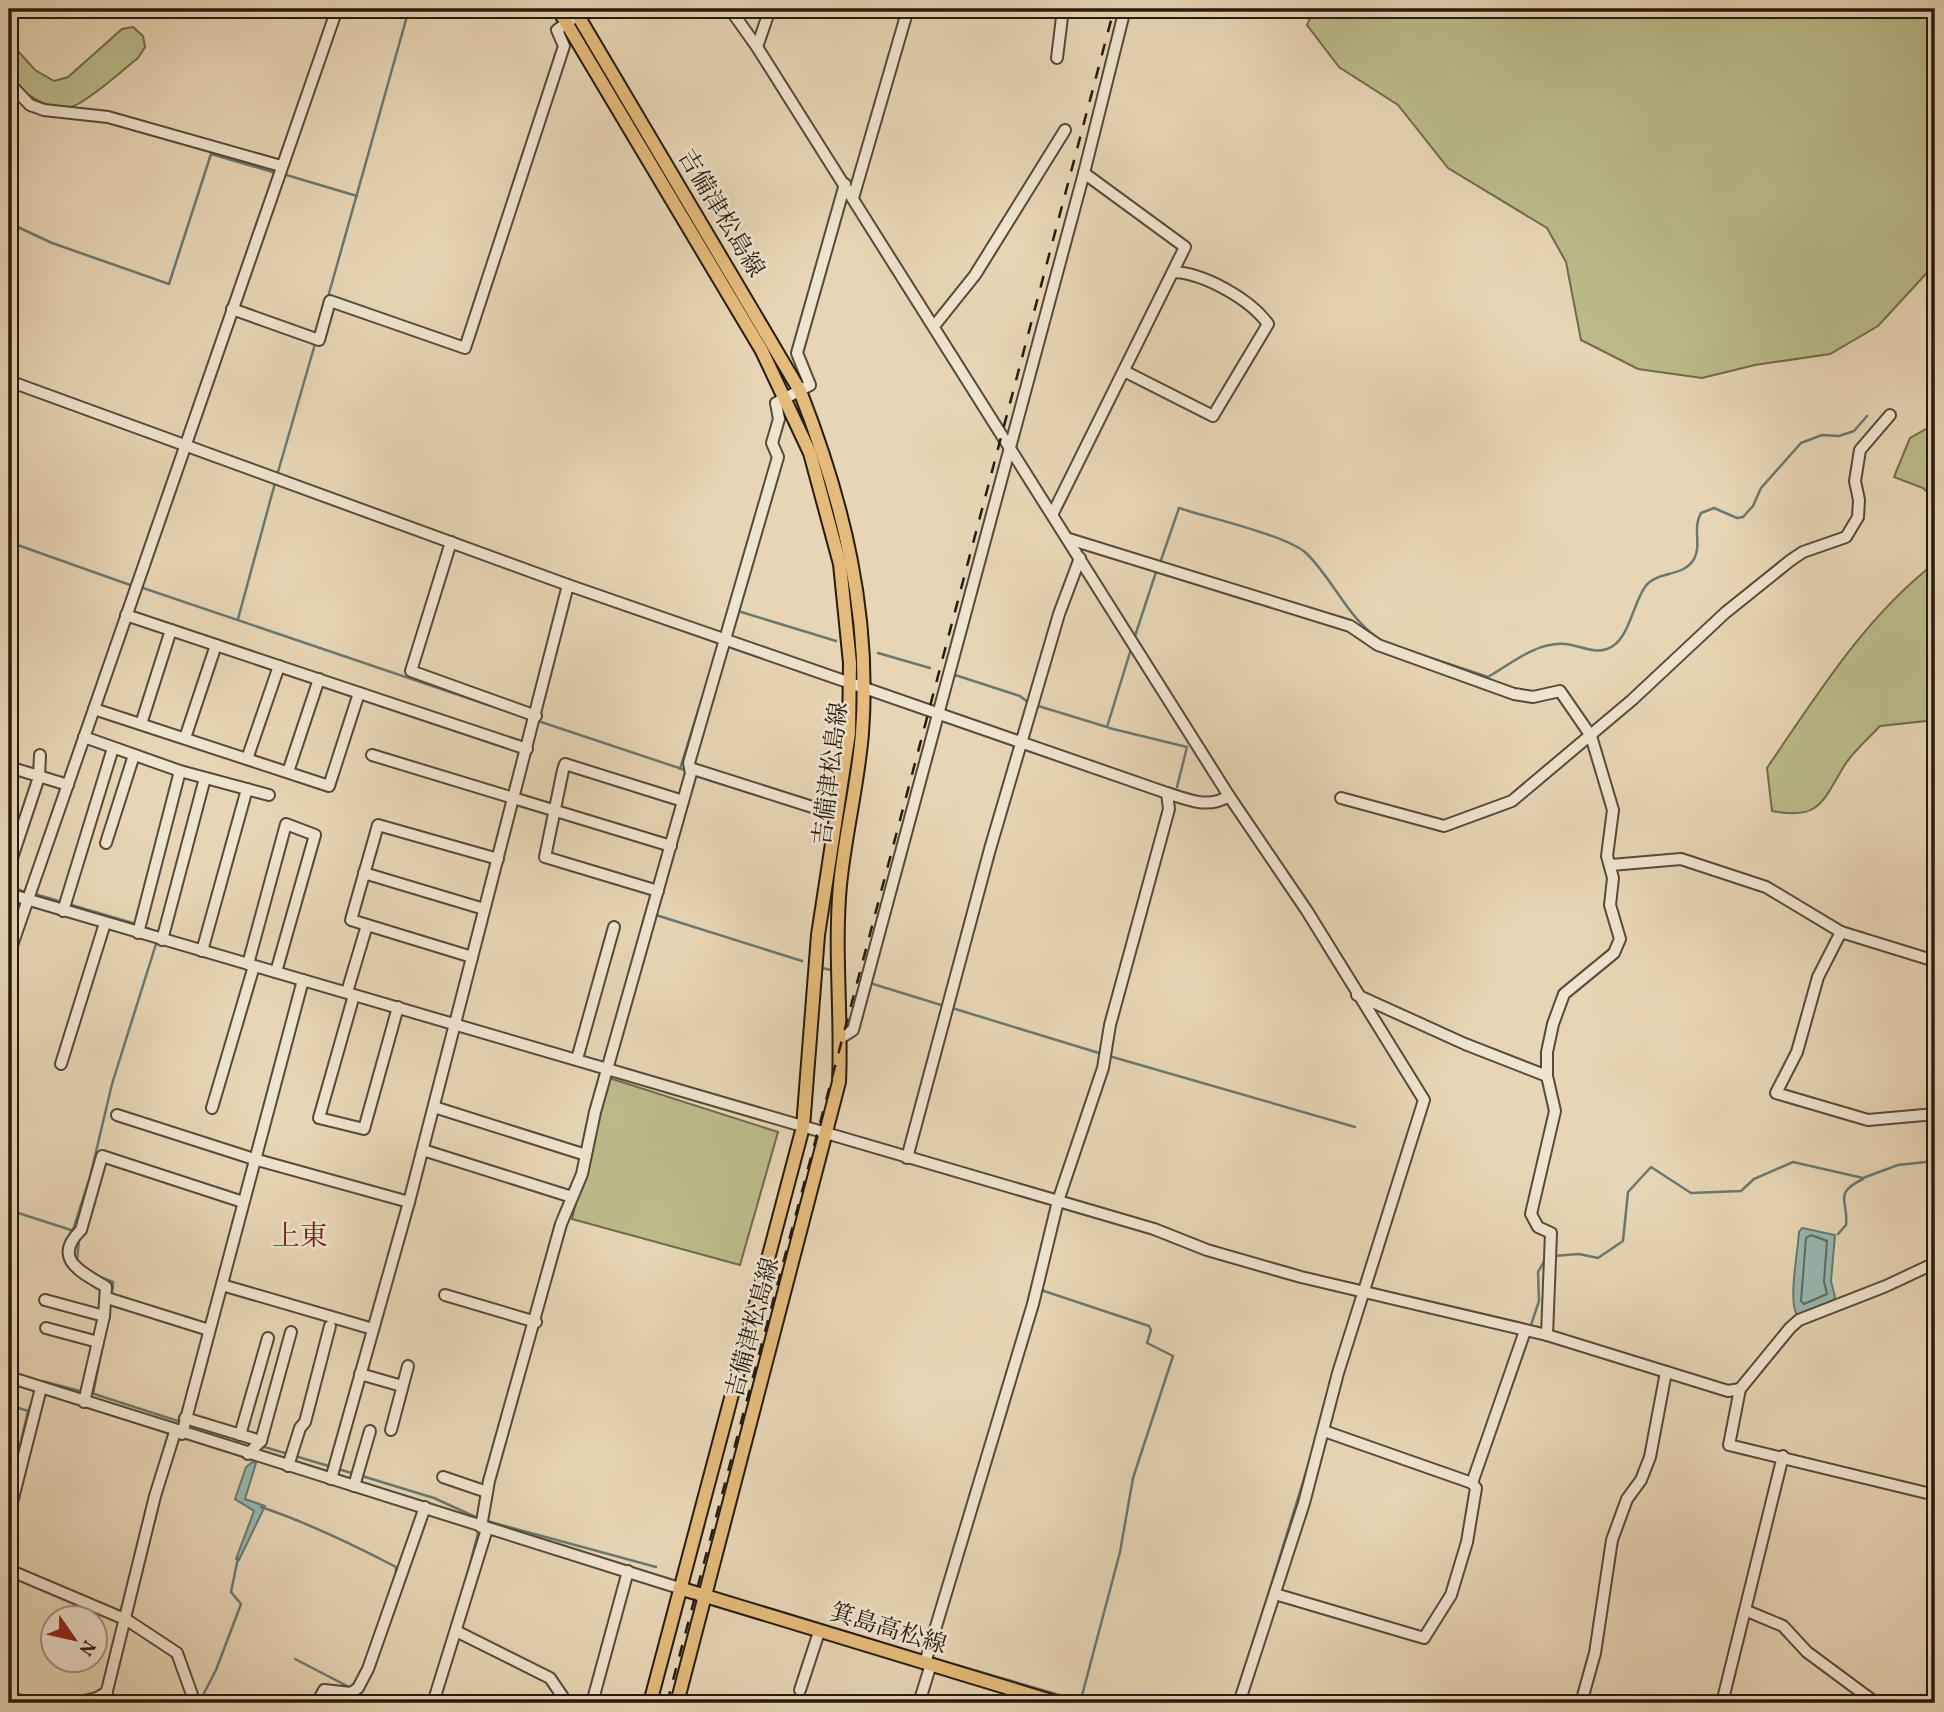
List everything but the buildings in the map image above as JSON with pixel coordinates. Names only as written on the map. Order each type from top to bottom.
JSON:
[{"type":"main road","name":"吉備津松島線","points":[[558,9],[762,351],[786,397],[810,453],[840,564],[862,736],[840,885],[838,933],[842,1037],[839,1082],[706,1597]]},
{"type":"main road","name":"吉備津松島線","points":[[579,11],[800,391],[824,453],[854,564],[857,685],[818,935],[803,1127],[679,1588]]},
{"type":"main road","name":"箕島高松線","points":[[679,1588],[819,1632],[928,1660],[1058,1703]]},
{"type":"main road","points":[[650,1703],[679,1588]]},
{"type":"main road","points":[[677,1703],[706,1597]]},
{"type":"street","points":[[9,954],[337,9]]},
{"type":"street","points":[[730,9],[935,325],[1228,796],[1307,911],[1424,1100],[1275,1594],[1239,1703]]},
{"type":"street","points":[[757,47],[770,9]]},
{"type":"street","points":[[433,1703],[484,1528],[485,1491],[532,1321],[569,1196],[582,1174],[584,1154],[605,1067],[680,800],[691,773],[690,768],[722,639],[775,449],[779,419],[776,402],[810,385],[797,353],[908,9]]},
{"type":"street","points":[[1057,58],[1063,9]]},
{"type":"street","points":[[842,1037],[853,1030],[1084,173],[1125,9]]},
{"type":"street","points":[[232,309],[316,339],[330,302],[465,348],[564,46],[557,30],[579,11]]},
{"type":"street","points":[[9,83],[30,105],[44,110],[108,117],[279,171]]},
{"type":"street","points":[[935,325],[975,275],[1065,130]]},
{"type":"street","points":[[1053,513],[1175,272],[1185,247],[1084,173]]},
{"type":"street","points":[[1125,371],[1213,416],[1268,324],[1244,299],[1189,273],[1175,272]]},
{"type":"street","points":[[9,381],[186,443],[568,585],[1167,793],[1201,803],[1218,803],[1228,796]]},
{"type":"street","points":[[1342,798],[1444,826],[1512,801],[1591,736],[1725,613],[1791,560],[1803,552],[1846,537],[1858,517],[1859,500],[1855,481],[1860,450],[1890,415]]},
{"type":"street","points":[[1069,539],[1350,626],[1378,645],[1514,694],[1533,697],[1560,691],[1591,736],[1613,810],[1606,856],[1614,878],[1610,905],[1620,939],[1618,947],[1564,994],[1551,1033],[1547,1076],[1555,1111],[1531,1214],[1538,1227],[1551,1233],[1547,1335]]},
{"type":"street","points":[[450,542],[411,671],[535,720]]},
{"type":"street","points":[[907,1158],[936,1060],[950,993],[1021,743],[1059,614],[1080,558]]},
{"type":"street","points":[[333,1472],[423,1150],[568,585]]},
{"type":"street","points":[[126,615],[527,749]]},
{"type":"street","points":[[141,724],[171,630]]},
{"type":"street","points":[[184,738],[216,645]]},
{"type":"street","points":[[247,759],[279,666]]},
{"type":"street","points":[[288,772],[319,679]]},
{"type":"street","points":[[94,709],[329,786],[359,693]]},
{"type":"street","points":[[84,737],[180,771],[269,795]]},
{"type":"street","points":[[64,906],[113,748]]},
{"type":"street","points":[[9,867],[39,777],[40,755]]},
{"type":"street","points":[[106,843],[134,755]]},
{"type":"street","points":[[372,755],[668,845]]},
{"type":"street","points":[[655,890],[545,857],[565,764],[680,800]]},
{"type":"street","points":[[9,766],[68,786]]},
{"type":"street","points":[[690,768],[828,812]]},
{"type":"street","points":[[139,928],[180,771]]},
{"type":"street","points":[[162,940],[205,778]]},
{"type":"street","points":[[202,951],[247,789]]},
{"type":"street","points":[[919,1703],[928,1660],[1033,1304],[1058,1200],[1103,1068],[1110,1025],[1135,943],[1169,809],[1167,793]]},
{"type":"street","points":[[212,1108],[286,824],[315,835],[276,972]]},
{"type":"street","points":[[471,957],[351,920],[378,825],[498,859]]},
{"type":"street","points":[[1611,864],[1681,859],[1766,887],[1841,932],[1935,961]]},
{"type":"street","points":[[364,873],[484,909]]},
{"type":"street","points":[[9,894],[29,896],[64,906],[105,923],[139,928],[162,940],[605,1067],[826,1135],[1058,1200],[1154,1229],[1207,1250],[1365,1292],[1547,1335],[1728,1391],[1740,1389]]},
{"type":"street","points":[[61,1064],[105,923]]},
{"type":"street","points":[[367,925],[319,1118],[364,1129],[398,1007]]},
{"type":"street","points":[[577,1059],[614,927]]},
{"type":"street","points":[[1841,932],[1818,977],[1797,1052],[1776,1093],[1868,1120],[1935,1114]]},
{"type":"street","points":[[75,1703],[105,1698],[127,1620],[155,1496],[182,1426],[303,980]]},
{"type":"street","points":[[1357,995],[1465,1044],[1547,1076]]},
{"type":"street","points":[[434,1107],[584,1154]]},
{"type":"street","points":[[117,1115],[254,1159],[409,1202]]},
{"type":"street","points":[[423,1150],[569,1196]]},
{"type":"street","points":[[86,1395],[110,1299],[107,1287],[83,1275],[71,1264],[77,1234],[102,1156],[243,1202]]},
{"type":"street","points":[[1935,1263],[1886,1286],[1799,1320],[1740,1389],[1729,1445],[1935,1495]]},
{"type":"street","points":[[222,1284],[373,1329]]},
{"type":"street","points":[[445,1295],[532,1321]]},
{"type":"street","points":[[110,1299],[209,1330]]},
{"type":"street","points":[[45,1300],[104,1316]]},
{"type":"street","points":[[290,1459],[305,1422],[330,1326]]},
{"type":"street","points":[[46,1328],[98,1342]]},
{"type":"street","points":[[1472,1483],[1525,1331]]},
{"type":"street","points":[[255,1446],[291,1332]]},
{"type":"street","points":[[240,1435],[268,1338]]},
{"type":"street","points":[[391,1430],[408,1366]]},
{"type":"street","points":[[1581,1703],[1595,1653],[1612,1540],[1628,1499],[1646,1469],[1666,1372]]},
{"type":"street","points":[[360,1374],[402,1386]]},
{"type":"street","points":[[9,1377],[41,1388],[86,1395],[255,1446],[356,1479],[484,1528],[679,1588]]},
{"type":"street","points":[[9,1514],[41,1388]]},
{"type":"street","points":[[182,1426],[240,1435],[255,1446]]},
{"type":"street","points":[[356,1479],[370,1432]]},
{"type":"street","points":[[1275,1594],[1424,1638],[1453,1587],[1467,1542],[1476,1488],[1472,1483],[1324,1432]]},
{"type":"street","points":[[1722,1703],[1747,1611],[1783,1457]]},
{"type":"street","points":[[443,1477],[485,1491]]},
{"type":"street","points":[[317,1703],[324,1690],[351,1693],[358,1688],[368,1669],[425,1507]]},
{"type":"street","points":[[9,1570],[127,1620],[177,1653],[185,1666],[195,1703]]},
{"type":"street","points":[[592,1703],[628,1571]]},
{"type":"street","points":[[1747,1611],[1783,1626],[1808,1652],[1876,1703]]},
{"type":"street","points":[[456,1631],[550,1678],[567,1703]]},
{"type":"street","points":[[800,1690],[819,1632]]},
{"type":"street","points":[[9,1698],[31,1703]]},
{"type":"green space","points":[[1314,9],[1935,9],[1935,264],[1878,326],[1830,354],[1755,365],[1702,378],[1638,369],[1581,340],[1566,262],[1547,228],[1448,168],[1398,105],[1339,67],[1307,25]]},
{"type":"green space","points":[[133,27],[143,36],[145,47],[138,58],[78,104],[69,107],[48,105],[18,86],[12,77],[8,65],[9,41],[35,70],[54,81],[68,77],[122,29]]},
{"type":"green space","points":[[1935,424],[1935,500],[1923,488],[1894,477],[1910,438]]},
{"type":"green space","points":[[1935,563],[1935,720],[1880,726],[1850,758],[1819,804],[1801,813],[1772,811],[1767,768],[1864,632],[1910,584]]},
{"type":"green space","points":[[606,1077],[778,1132],[740,1265],[572,1219]]},
{"type":"water","points":[[1802,1228],[1835,1235],[1831,1281],[1835,1297],[1833,1301],[1797,1315],[1793,1288],[1799,1232]]},
{"type":"water","points":[[252,1462],[256,1463],[245,1499],[265,1506],[239,1560],[236,1559],[254,1511],[235,1499],[246,1467]]},
{"type":"waterway","points":[[328,297],[409,9]]},
{"type":"waterway","points":[[9,223],[52,243],[169,284],[211,154],[276,173]]},
{"type":"waterway","points":[[283,174],[357,196]]},
{"type":"waterway","points":[[278,472],[315,344]]},
{"type":"waterway","points":[[1404,649],[1488,677],[1525,654],[1544,646],[1565,644],[1592,650],[1607,649],[1614,645],[1625,631],[1645,587],[1656,578],[1683,569],[1694,559],[1697,525],[1701,513],[1714,508],[1737,518],[1743,517],[1753,506],[1761,488],[1801,443],[1822,435],[1839,436],[1854,431],[1867,416]]},
{"type":"waterway","points":[[238,619],[275,483]]},
{"type":"waterway","points":[[1160,563],[1179,508],[1265,533],[1306,553],[1351,612],[1384,642]]},
{"type":"waterway","points":[[9,542],[133,586]]},
{"type":"waterway","points":[[1134,639],[1157,569]]},
{"type":"waterway","points":[[140,587],[515,714]]},
{"type":"waterway","points":[[738,611],[836,641]]},
{"type":"waterway","points":[[1035,705],[1107,727],[1131,649]]},
{"type":"waterway","points":[[878,653],[930,668]]},
{"type":"waterway","points":[[955,675],[1020,696],[1029,703]]},
{"type":"waterway","points":[[680,769],[707,682]]},
{"type":"waterway","points":[[538,721],[685,770],[685,777]]},
{"type":"waterway","points":[[1109,728],[1187,747],[1177,787]]},
{"type":"waterway","points":[[17,889],[28,893]]},
{"type":"waterway","points":[[35,894],[62,902]]},
{"type":"waterway","points":[[68,904],[136,924]]},
{"type":"waterway","points":[[656,915],[802,961]]},
{"type":"waterway","points":[[1137,946],[1145,915]]},
{"type":"waterway","points":[[142,926],[157,932]]},
{"type":"waterway","points":[[73,1230],[90,1177],[112,1084],[156,944]]},
{"type":"waterway","points":[[822,968],[831,970]]},
{"type":"waterway","points":[[873,984],[941,1005]]},
{"type":"waterway","points":[[952,1008],[1099,1053]]},
{"type":"waterway","points":[[1109,1056],[1355,1127]]},
{"type":"waterway","points":[[1553,1256],[1579,1254],[1598,1258],[1623,1241],[1628,1192],[1651,1167],[1691,1193],[1741,1191],[1754,1179],[1793,1162],[1863,1178],[1898,1165],[1935,1161]]},
{"type":"waterway","points":[[1838,1234],[1846,1225],[1845,1194],[1853,1184],[1863,1179]]},
{"type":"waterway","points":[[9,1210],[74,1231]]},
{"type":"waterway","points":[[77,1260],[79,1239]]},
{"type":"waterway","points":[[1531,1325],[1539,1301],[1538,1272],[1546,1258]]},
{"type":"waterway","points":[[95,1275],[113,1282],[112,1295]]},
{"type":"waterway","points":[[1041,1290],[1149,1326],[1151,1330],[1147,1343],[1173,1356],[1133,1478],[1120,1552],[1080,1703]]},
{"type":"waterway","points":[[1321,1416],[1353,1308]]},
{"type":"waterway","points":[[93,1394],[102,1349]]},
{"type":"waterway","points":[[42,1381],[84,1392]]},
{"type":"waterway","points":[[91,1393],[181,1422]]},
{"type":"waterway","points":[[9,1405],[28,1411],[33,1401]]},
{"type":"waterway","points":[[10,1488],[28,1411]]},
{"type":"waterway","points":[[261,1446],[288,1454]]},
{"type":"waterway","points":[[1254,1640],[1312,1453]]},
{"type":"waterway","points":[[295,1456],[332,1467]]},
{"type":"waterway","points":[[338,1469],[355,1474]]},
{"type":"waterway","points":[[362,1476],[434,1498],[480,1519]]},
{"type":"waterway","points":[[261,1507],[363,1550],[396,1567],[396,1574]]},
{"type":"waterway","points":[[487,1521],[656,1567]]},
{"type":"waterway","points":[[464,1587],[478,1533]]},
{"type":"waterway","points":[[200,1701],[216,1670],[241,1604],[231,1592],[238,1558]]},
{"type":"waterway","points":[[755,1604],[922,1655]]},
{"type":"waterway","points":[[929,1657],[1087,1703]]},
{"type":"waterway","points":[[295,1659],[351,1688]]},
{"type":"waterway","points":[[427,1703],[431,1693]]},
{"type":"railway","points":[[667,1703],[1114,9]]},
{"type":"district","name":"上東","points":[[300,1237]]}]
